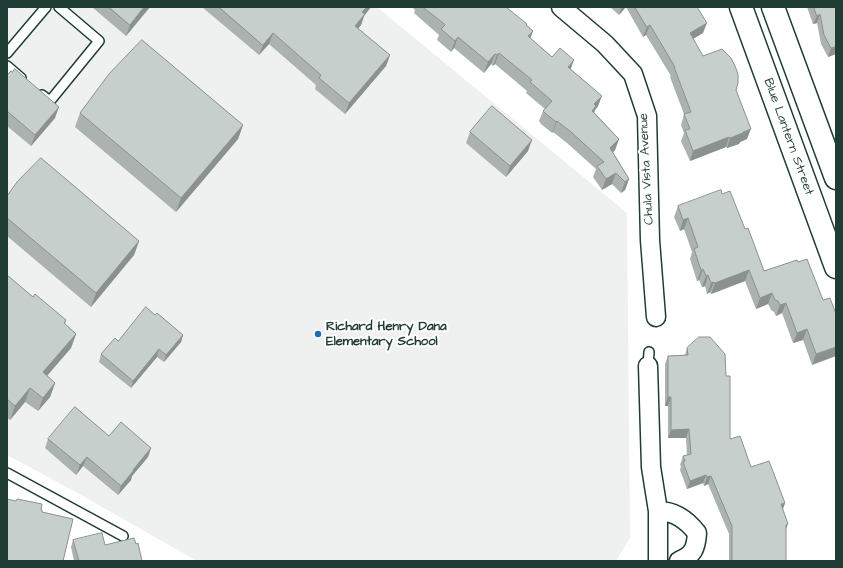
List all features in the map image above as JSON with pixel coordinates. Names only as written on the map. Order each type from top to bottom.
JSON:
[{"type":"street","name":"Chula Vista Avenue","points":[[561,7],[605,44],[633,74],[647,116],[650,240],[656,317]]},
{"type":"street","name":"Blue Lantern Street","points":[[740,7],[836,267]]},
{"type":"street","points":[[772,7],[836,178]]},
{"type":"street","points":[[648,359],[652,467],[658,511],[658,561]]},
{"type":"street","points":[[658,511],[666,511],[679,516],[690,524],[697,533],[697,544],[689,557],[679,561]]},
{"type":"lane","points":[[7,53],[46,7]]},
{"type":"lane","points":[[38,91],[50,101],[99,42],[58,7]]},
{"type":"lane","points":[[7,66],[26,81]]},
{"type":"lane","points":[[7,473],[123,536]]},
{"type":"shaded area","name":"Richard Henry Dana Elementary School","points":[[7,7],[377,7],[627,213],[630,538],[616,561],[197,561],[7,455]]},
{"type":"building","points":[[109,7],[144,7],[130,25]]},
{"type":"building","points":[[219,7],[367,7],[362,12],[365,14],[355,26],[390,55],[349,103],[319,78],[321,75],[273,33],[263,45]]},
{"type":"building","points":[[423,7],[506,7],[527,24],[526,25],[533,31],[528,36],[552,57],[560,48],[574,60],[568,67],[602,96],[594,104],[596,106],[592,111],[619,139],[610,148],[629,179],[625,182],[616,173],[606,179],[597,166],[604,162],[571,132],[543,111],[552,101],[530,82],[532,80],[499,53],[497,55],[495,54],[488,62],[458,37],[455,41],[441,29],[445,25]]},
{"type":"building","points":[[635,7],[697,7],[707,23],[690,33],[703,56],[722,49],[731,58],[738,74],[736,90],[751,129],[693,151],[685,130],[690,129],[684,114],[691,112],[675,67],[650,25],[647,27]]},
{"type":"building","points":[[814,7],[836,7],[836,47],[831,48],[824,35],[820,14],[817,16]]},
{"type":"building","points":[[142,40],[243,125],[181,198],[80,113],[109,74]]},
{"type":"building","points":[[15,69],[59,107],[35,135],[7,111],[7,75]]},
{"type":"building","points":[[492,106],[532,140],[510,166],[470,132]]},
{"type":"building","points":[[41,158],[139,241],[96,293],[7,218],[7,196],[17,182]]},
{"type":"building","points":[[721,190],[722,194],[730,191],[745,229],[748,228],[764,271],[797,260],[798,262],[807,259],[823,300],[830,298],[836,314],[836,347],[816,354],[807,329],[797,333],[786,303],[780,305],[778,301],[775,300],[772,293],[760,298],[749,270],[715,283],[711,283],[708,275],[706,276],[703,269],[701,270],[694,249],[698,247],[688,218],[683,220],[678,206]]},
{"type":"building","points":[[7,275],[33,297],[35,294],[66,320],[64,323],[76,334],[43,372],[55,383],[43,398],[30,388],[15,406],[7,399]]},
{"type":"building","points":[[146,307],[155,315],[157,313],[183,335],[166,355],[159,349],[133,381],[101,354],[115,338],[118,341]]},
{"type":"building","points":[[699,337],[710,337],[725,354],[726,376],[730,376],[730,439],[740,436],[751,467],[769,461],[785,503],[781,504],[788,524],[786,525],[786,561],[732,561],[732,526],[711,476],[707,477],[706,475],[690,481],[683,462],[685,461],[683,456],[691,454],[689,429],[671,430],[671,397],[668,397],[668,356],[688,355],[687,348]]},
{"type":"building","points":[[75,407],[109,436],[121,422],[151,448],[121,486],[87,457],[80,465],[48,439]]},
{"type":"building","points":[[7,499],[16,501],[17,499],[42,504],[42,512],[73,519],[63,561],[7,561]]},
{"type":"building","points":[[102,533],[105,545],[134,538],[136,544],[138,543],[142,561],[79,561],[73,540]]},
{"type":"place","name":"Richard Henry Dana Elementary School","points":[[318,334]]}]
